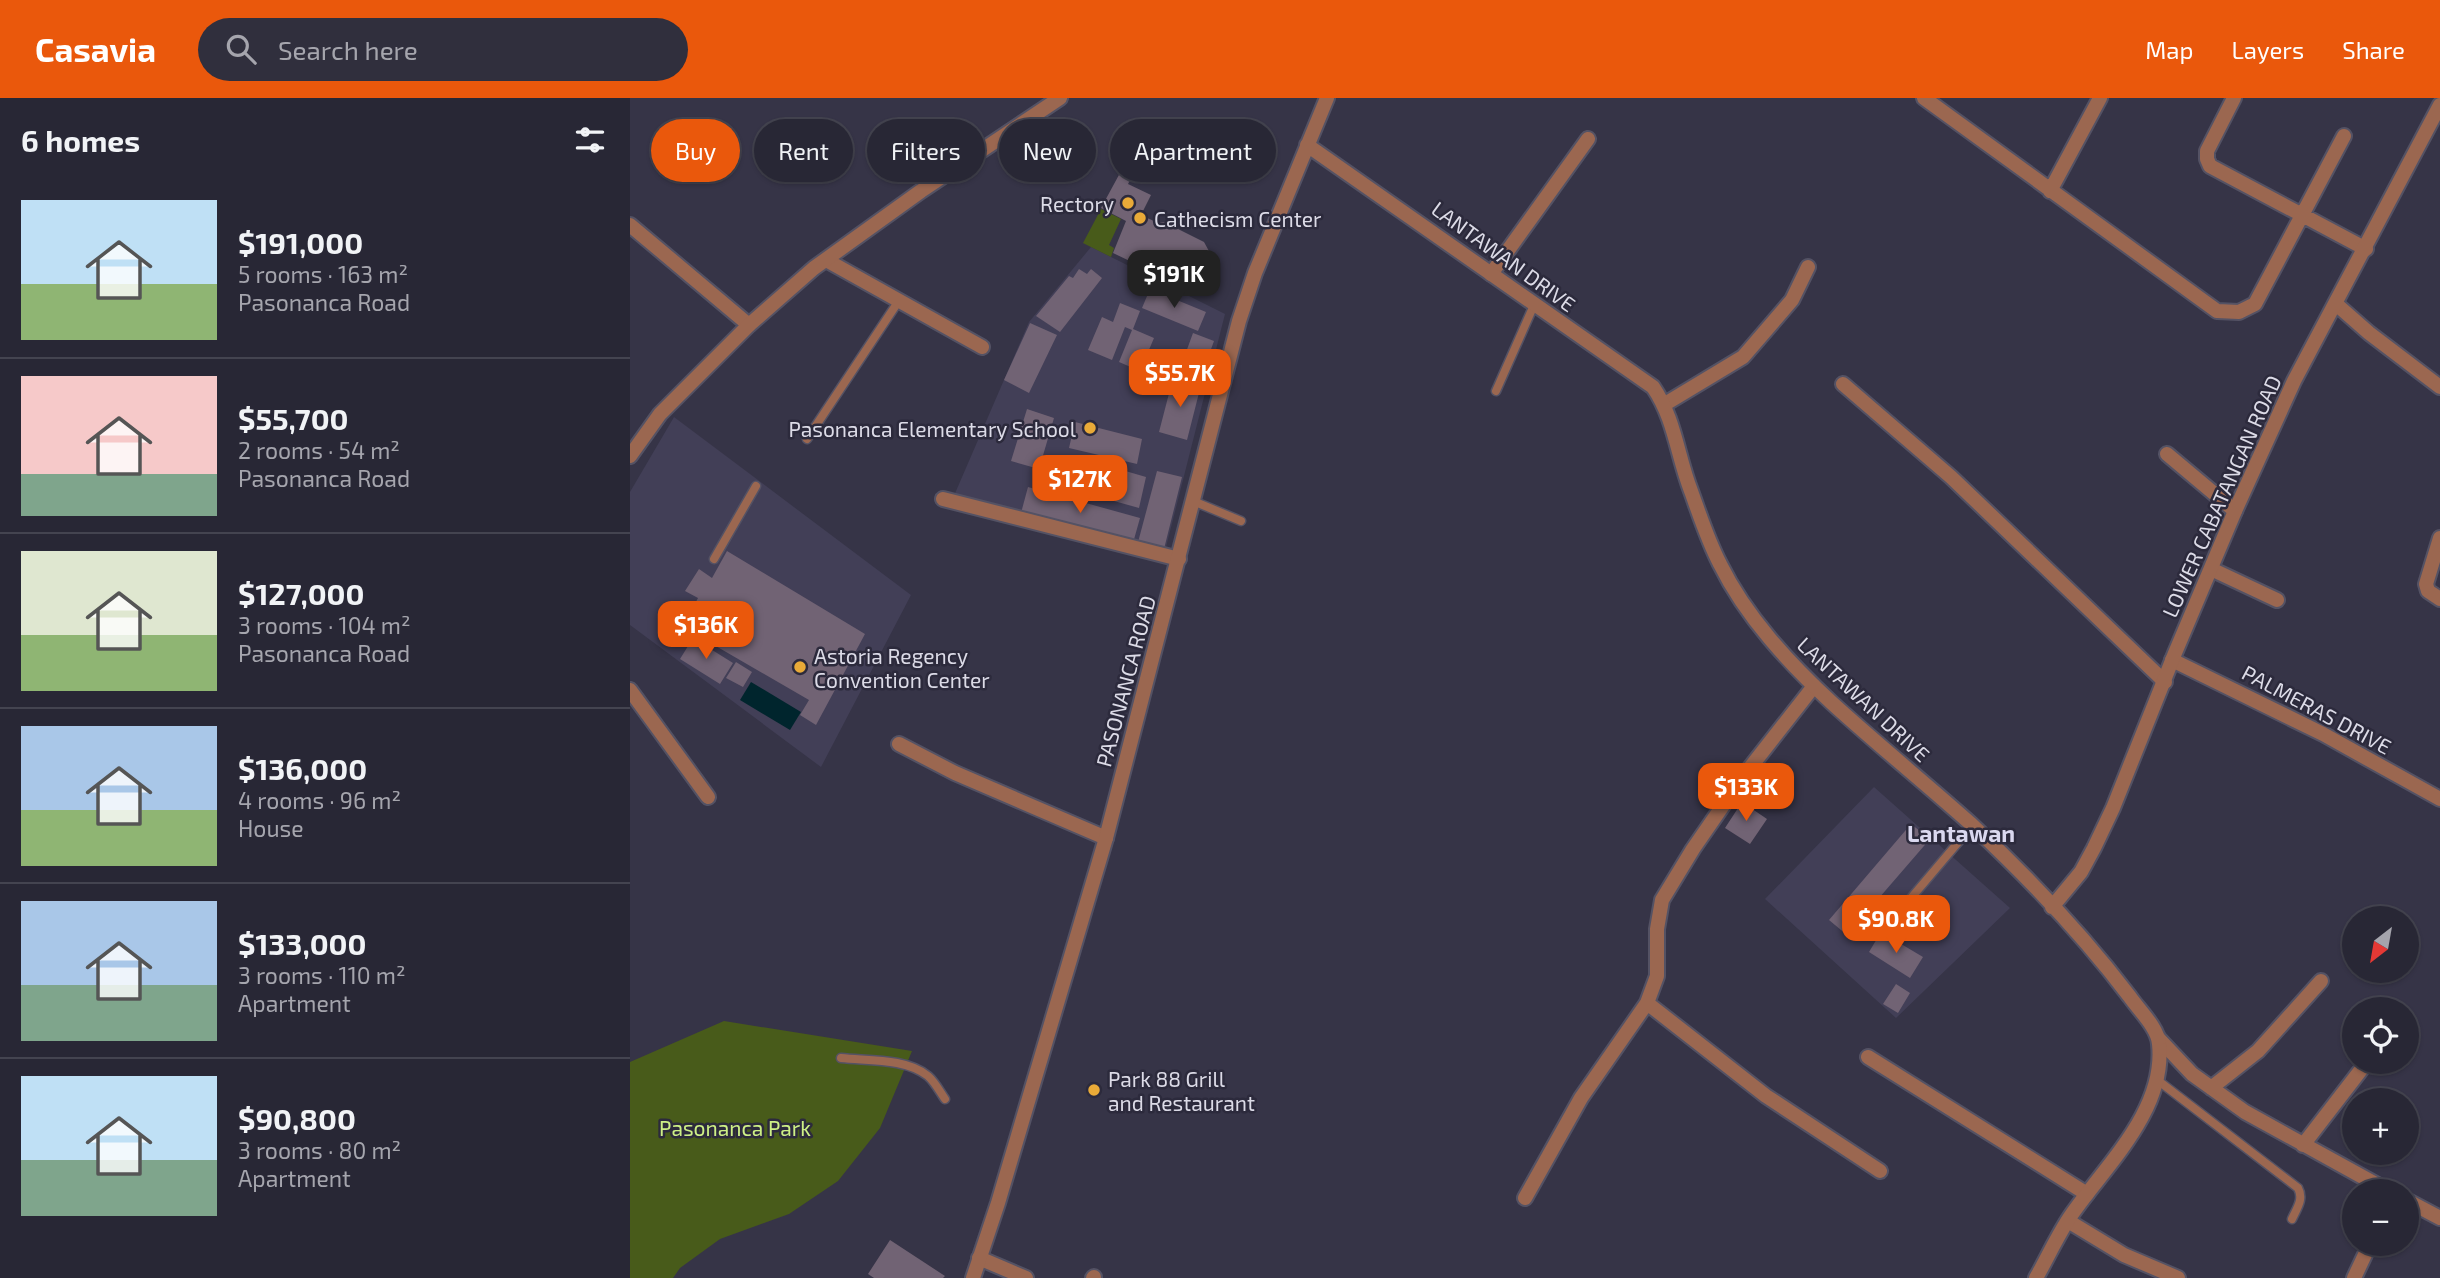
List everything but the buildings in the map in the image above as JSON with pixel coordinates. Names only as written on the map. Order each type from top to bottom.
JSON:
[{"type":"street","points":[[630,456],[660,414],[748,325],[827,260],[921,191],[1060,98]]},
{"type":"street","name":"PASONANCA ROAD","points":[[974,1278],[1106,838],[1179,559],[1220,388],[1245,303],[1327,98]]},
{"type":"street","points":[[1924,98],[2217,312],[2239,312],[2255,304],[2344,136]]},
{"type":"street","points":[[2050,191],[2100,98]]},
{"type":"street","points":[[2234,98],[2207,151],[2210,166],[2366,249]]},
{"type":"street","name":"LOWER CABATANGAN ROAD","points":[[2052,907],[2081,872],[2094,848],[2235,511],[2294,381],[2366,249],[2440,104]]},
{"type":"street","points":[[1491,274],[1588,139]]},
{"type":"street","name":"LANTAWAN DRIVE","points":[[1307,145],[1653,387],[1673,425],[1684,474],[1720,564],[1740,598],[1783,655],[1814,686],[1972,825],[2106,966],[2159,1039],[2192,1074],[2245,1112],[2366,1179]]},
{"type":"street","points":[[630,225],[748,325]]},
{"type":"street","points":[[827,260],[982,348]]},
{"type":"street","points":[[1664,404],[1743,357],[1791,300],[1808,267]]},
{"type":"street","points":[[2336,304],[2440,387]]},
{"type":"street","points":[[1843,384],[1960,486],[2165,682]]},
{"type":"street","points":[[2167,454],[2235,511]]},
{"type":"street","points":[[943,499],[1179,559]]},
{"type":"street","points":[[2440,538],[2426,584],[2428,591],[2440,599]]},
{"type":"street","points":[[2211,569],[2277,600]]},
{"type":"street","name":"PALMERAS DRIVE","points":[[2172,660],[2323,734],[2439,796]]},
{"type":"street","points":[[1525,1198],[1581,1098],[1647,1003],[1657,976],[1657,929],[1662,900],[1742,778],[1814,686]]},
{"type":"street","points":[[630,690],[708,797]]},
{"type":"street","points":[[900,744],[955,773],[1106,838]]},
{"type":"street","points":[[2211,1088],[2258,1051],[2321,981]]},
{"type":"street","points":[[1647,1003],[1766,1096],[1881,1171]]},
{"type":"street","points":[[2036,1278],[2068,1221],[2134,1132],[2151,1097],[2156,1079],[2160,1060],[2159,1039]]},
{"type":"street","points":[[1868,1057],[2087,1194]]},
{"type":"street","points":[[2303,1145],[2358,1074]]},
{"type":"street","points":[[2419,1207],[2440,1218]]},
{"type":"street","points":[[2068,1221],[2124,1255],[2178,1278]]},
{"type":"street","points":[[2354,1278],[2364,1256]]},
{"type":"street","points":[[979,1258],[1026,1278]]},
{"type":"lane","points":[[807,439],[898,302]]},
{"type":"lane","points":[[1496,391],[1534,305]]},
{"type":"lane","points":[[714,559],[756,486]]},
{"type":"lane","points":[[1193,501],[1241,522]]},
{"type":"lane","points":[[1889,924],[1972,825]]},
{"type":"lane","points":[[841,1058],[897,1063],[915,1070],[928,1076],[945,1099]]},
{"type":"lane","points":[[2156,1079],[2298,1188],[2301,1200],[2292,1219]]},
{"type":"shaded area","name":"Pasonanca Elementary School","points":[[1091,247],[1225,314],[1164,555],[953,498],[1029,322]]},
{"type":"shaded area","points":[[674,417],[911,595],[821,767],[630,625],[630,492]]},
{"type":"shaded area","points":[[751,682],[801,712],[790,730],[740,700]]},
{"type":"shaded area","points":[[1874,787],[2010,908],[1896,1018],[1765,899]]},
{"type":"green space","points":[[1101,209],[1121,219],[1109,245],[1114,248],[1111,257],[1083,243]]},
{"type":"green space","name":"Pasonanca Park","points":[[724,1021],[912,1051],[880,1128],[838,1181],[789,1214],[720,1239],[680,1268],[673,1278],[630,1278],[630,1062]]},
{"type":"place","name":"Rectory","points":[[1128,203]]},
{"type":"place","name":"Cathecism Center","points":[[1140,218]]},
{"type":"place","name":"Pasonanca Elementary School","points":[[1090,428]]},
{"type":"place","name":"Astoria Regency Convention Center","points":[[800,667]]},
{"type":"place","name":"Park 88 Grill and Restaurant","points":[[1094,1090]]},
{"type":"district","name":"Lantawan","points":[[1961,833]]}]
